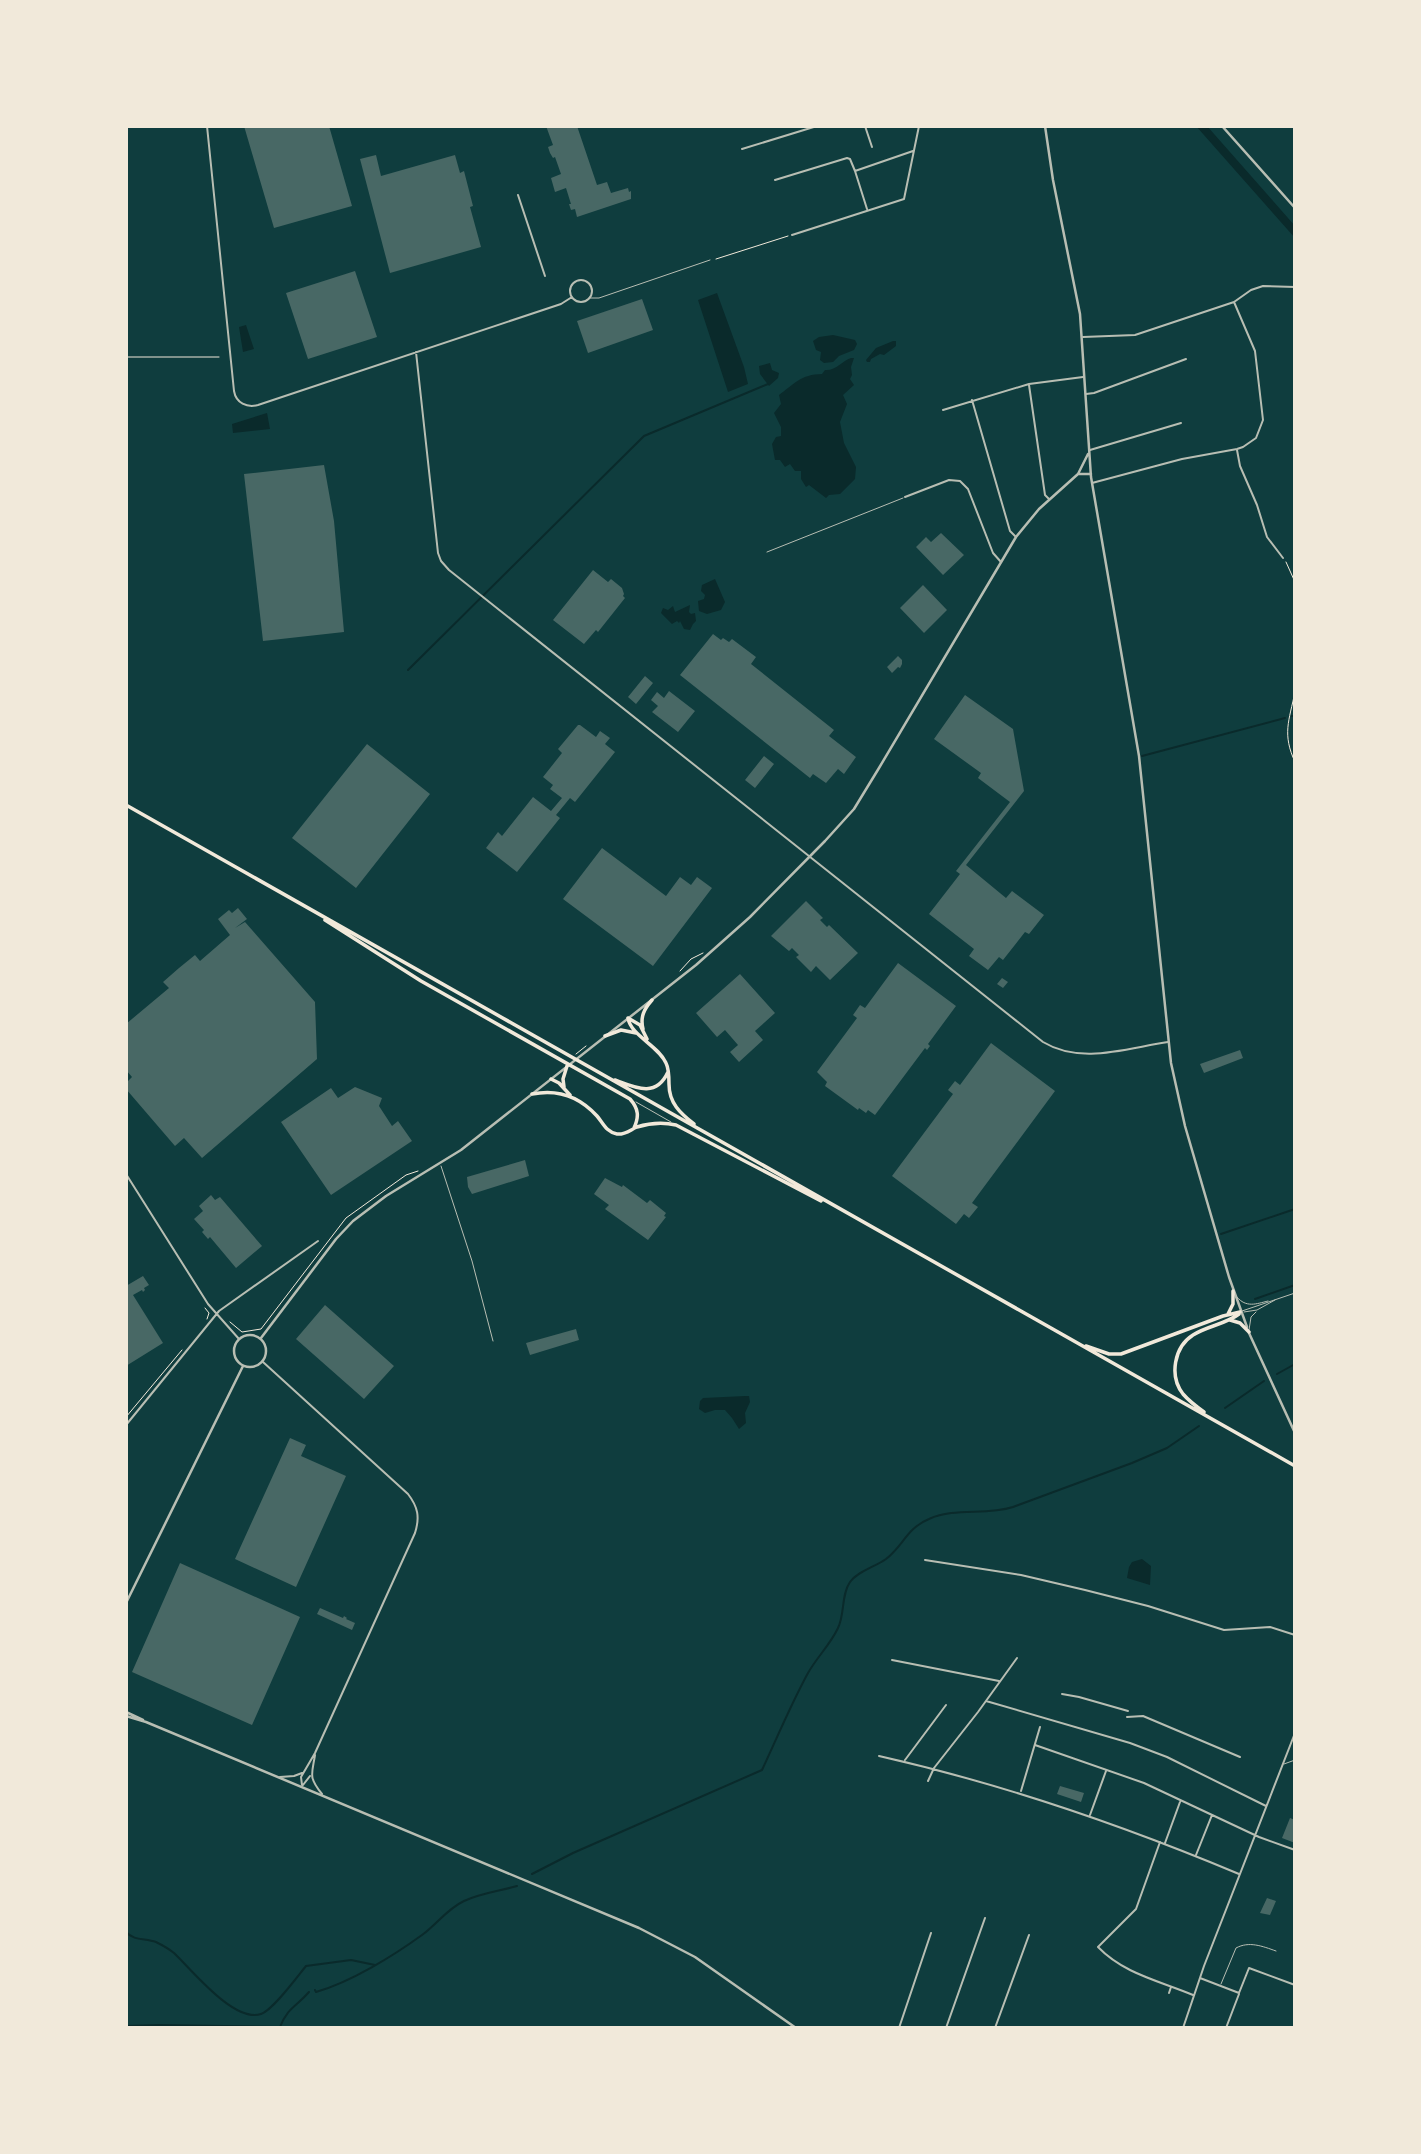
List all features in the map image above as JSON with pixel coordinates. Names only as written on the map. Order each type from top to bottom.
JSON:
[{"type":"main road","points":[[126,805],[1294,1466]]},
{"type":"main road","points":[[310,909],[421,981],[631,1099],[638,1114],[634,1128]]},
{"type":"main road","points":[[648,1041],[641,1021],[643,1012],[652,999]]},
{"type":"main road","points":[[628,1017],[636,1021],[643,1030]]},
{"type":"main road","points":[[628,1017],[637,1033],[648,1041],[666,1062],[669,1090],[674,1105],[704,1132]]},
{"type":"main road","points":[[605,1036],[621,1030],[637,1033]]},
{"type":"main road","points":[[564,1087],[567,1066]]},
{"type":"main road","points":[[603,1075],[630,1086],[649,1089],[663,1082],[668,1072]]},
{"type":"main road","points":[[551,1079],[564,1087],[571,1097]]},
{"type":"main road","points":[[551,1079],[558,1092]]},
{"type":"main road","points":[[532,1094],[548,1091],[571,1097],[595,1113],[611,1132],[624,1133],[656,1123],[676,1125],[811,1197],[833,1205]]},
{"type":"main road","points":[[1215,1421],[1183,1394],[1175,1375],[1175,1363],[1180,1349],[1189,1338],[1224,1319],[1232,1309],[1233,1291]]},
{"type":"main road","points":[[1077,1343],[1109,1354],[1121,1354],[1240,1312]]},
{"type":"main road","points":[[1224,1319],[1236,1320],[1245,1326],[1248,1332]]},
{"type":"street","points":[[208,126],[235,397],[247,406],[258,405],[561,304],[572,297]]},
{"type":"street","points":[[742,149],[817,126]]},
{"type":"street","points":[[865,126],[872,147]]},
{"type":"street","points":[[792,235],[904,199],[919,126]]},
{"type":"street","points":[[1045,126],[1053,180],[1077,292],[1092,483],[1139,755],[1169,1042],[1180,1109],[1240,1312],[1295,1433]]},
{"type":"street","points":[[1222,126],[1295,208]]},
{"type":"street","points":[[855,171],[914,151]]},
{"type":"street","points":[[775,180],[848,157],[867,210]]},
{"type":"street","points":[[518,195],[545,276]]},
{"type":"street","points":[[585,281],[590,286],[589,298],[582,302],[572,297],[572,284],[585,281]]},
{"type":"street","points":[[1082,337],[1135,335],[1234,302],[1251,290],[1263,286],[1295,286]]},
{"type":"street","points":[[1092,483],[1182,459],[1237,449],[1256,438],[1262,420],[1255,351],[1234,302]]},
{"type":"street","points":[[416,352],[438,553],[449,570],[1034,1035],[1056,1049],[1072,1054],[1169,1042]]},
{"type":"street","points":[[1086,394],[1186,359]]},
{"type":"street","points":[[943,410],[1029,384],[1084,377]]},
{"type":"street","points":[[1029,384],[1045,495],[1049,499]]},
{"type":"street","points":[[972,400],[1010,531],[1016,537]]},
{"type":"street","points":[[1089,450],[1181,423]]},
{"type":"street","points":[[1237,449],[1240,466],[1267,537],[1283,558]]},
{"type":"street","points":[[1079,473],[1089,450]]},
{"type":"street","points":[[261,1338],[348,1225],[386,1196],[440,1164],[652,999],[731,934],[810,858],[853,808],[1016,537],[1032,516],[1079,473],[1083,470],[1091,473]]},
{"type":"street","points":[[905,497],[949,480],[960,481],[968,489],[994,556],[1002,562]]},
{"type":"street","points":[[126,1174],[216,1314],[239,1339]]},
{"type":"street","points":[[126,1425],[216,1314],[318,1241]]},
{"type":"street","points":[[250,1335],[261,1338],[267,1348],[263,1362],[252,1367],[243,1366],[236,1360],[234,1346],[239,1339],[250,1335]]},
{"type":"street","points":[[263,1362],[408,1494],[418,1510],[415,1533],[316,1754],[311,1774],[302,1786]]},
{"type":"street","points":[[126,1603],[243,1366]]},
{"type":"street","points":[[925,1560],[1021,1575],[1147,1606],[1224,1630],[1270,1628],[1295,1635]]},
{"type":"street","points":[[928,1782],[934,1768],[1017,1658]]},
{"type":"street","points":[[892,1660],[1000,1681]]},
{"type":"street","points":[[1062,1694],[1128,1711]]},
{"type":"street","points":[[986,1701],[1088,1730],[1167,1757],[1266,1807]]},
{"type":"street","points":[[904,1761],[946,1705]]},
{"type":"street","points":[[126,1714],[663,1939],[695,1957],[796,2028]]},
{"type":"street","points":[[1127,1717],[1143,1716],[1240,1757]]},
{"type":"street","points":[[1021,1793],[1040,1727]]},
{"type":"street","points":[[1183,2028],[1199,1978],[1282,1765],[1293,1744],[1295,1733]]},
{"type":"street","points":[[1035,1745],[1144,1783],[1295,1850]]},
{"type":"street","points":[[302,1786],[300,1780],[303,1773],[316,1754]]},
{"type":"street","points":[[879,1756],[934,1768],[1021,1793],[1160,1841],[1239,1874]]},
{"type":"street","points":[[1090,1816],[1107,1769]]},
{"type":"street","points":[[280,1777],[303,1773]]},
{"type":"street","points":[[311,1774],[314,1784],[323,1795]]},
{"type":"street","points":[[1165,1844],[1181,1800]]},
{"type":"street","points":[[1195,1856],[1212,1814]]},
{"type":"street","points":[[1160,1841],[1136,1909],[1098,1947],[1138,1976],[1194,1995]]},
{"type":"street","points":[[946,2028],[985,1918]]},
{"type":"street","points":[[899,2028],[931,1933]]},
{"type":"street","points":[[995,2028],[1029,1935]]},
{"type":"street","points":[[1226,2028],[1249,1968],[1295,1985]]},
{"type":"street","points":[[1199,1978],[1239,1993]]},
{"type":"street","points":[[1169,1993],[1172,1986]]},
{"type":"lane","points":[[589,298],[599,298],[710,260]]},
{"type":"lane","points":[[767,552],[905,497]]},
{"type":"lane","points":[[631,1099],[676,1125]]},
{"type":"lane","points":[[440,1164],[472,1261],[493,1341]]},
{"type":"lane","points":[[1233,1291],[1241,1301],[1251,1305],[1277,1299]]},
{"type":"lane","points":[[1240,1312],[1295,1293]]},
{"type":"lane","points":[[1248,1332],[1251,1317],[1257,1310],[1277,1299]]},
{"type":"lane","points":[[1240,1312],[1257,1310]]},
{"type":"lane","points":[[1282,1765],[1295,1760]]},
{"type":"lane","points":[[1220,1986],[1236,1948],[1256,1944],[1276,1951]]},
{"type":"path","points":[[710,260],[792,235]]},
{"type":"path","points":[[126,357],[219,357]]},
{"type":"path","points":[[1283,558],[1291,569],[1295,582]]},
{"type":"path","points":[[1295,692],[1286,738],[1295,762]]},
{"type":"path","points":[[676,977],[691,959],[708,950]]},
{"type":"path","points":[[226,1319],[242,1332],[261,1329],[346,1218],[406,1175],[421,1170]]},
{"type":"path","points":[[204,1322],[209,1315],[204,1306],[206,1305]]},
{"type":"path","points":[[126,1417],[187,1343]]},
{"type":"water","points":[[1196,126],[1207,126],[1295,226],[1295,238]]},
{"type":"water","points":[[717,293],[748,384],[728,392],[698,300]]},
{"type":"water","points":[[246,325],[254,349],[243,352],[239,327]]},
{"type":"water","points":[[833,335],[855,340],[857,344],[854,350],[839,356],[833,362],[824,363],[820,360],[821,352],[816,350],[813,341],[819,337]]},
{"type":"water","points":[[896,341],[896,346],[867,362],[876,348]]},
{"type":"water","points":[[854,358],[850,379],[854,385],[843,395],[847,404],[840,422],[844,443],[856,467],[855,479],[840,494],[826,498],[809,485],[806,487],[801,479],[801,471],[795,471],[790,464],[785,467],[780,460],[775,460],[772,444],[776,437],[781,436],[781,427],[774,413],[781,404],[779,395],[793,384],[808,376],[822,374]]},
{"type":"water","points":[[770,363],[772,370],[779,373],[778,378],[769,386],[760,374],[759,366]]},
{"type":"water","points":[[267,413],[270,429],[233,433],[232,424]]},
{"type":"water","points":[[715,579],[725,602],[721,610],[707,614],[699,611],[698,601],[704,599],[705,595],[701,591],[702,585]]},
{"type":"water","points":[[690,605],[689,612],[695,613],[696,621],[690,630],[684,629],[680,621],[672,624],[661,613],[663,608],[668,610],[673,606],[675,612]]},
{"type":"water","points":[[749,1396],[746,1423],[739,1429],[725,1410],[705,1413],[699,1409],[703,1398]]},
{"type":"water","points":[[1142,1559],[1151,1566],[1150,1585],[1127,1578],[1132,1562]]},
{"type":"building","points":[[244,126],[329,126],[352,206],[274,228]]},
{"type":"building","points":[[546,126],[577,126],[597,185],[607,182],[611,193],[628,188],[629,192],[631,191],[631,199],[577,217],[575,209],[571,210],[566,188],[555,192],[551,178],[561,174],[548,147],[553,145]]},
{"type":"building","points":[[376,155],[381,176],[455,155],[460,173],[464,171],[481,247],[390,273],[360,159]]},
{"type":"building","points":[[355,271],[377,337],[308,359],[286,293]]},
{"type":"building","points":[[642,299],[653,330],[588,353],[577,321]]},
{"type":"building","points":[[324,465],[334,521],[344,632],[263,641],[244,474]]},
{"type":"building","points":[[941,533],[964,555],[943,575],[916,547],[926,537],[931,542]]},
{"type":"building","points":[[593,570],[608,582],[611,579],[622,588],[625,598],[598,632],[596,630],[584,644],[553,620]]},
{"type":"building","points":[[923,585],[947,610],[924,633],[900,608]]},
{"type":"building","points":[[713,634],[721,640],[723,638],[729,642],[732,639],[756,657],[751,664],[834,730],[829,736],[856,757],[844,774],[838,769],[826,783],[813,774],[810,778],[680,675]]},
{"type":"building","points":[[898,656],[902,664],[892,673],[887,667]]},
{"type":"building","points":[[645,676],[653,683],[636,704],[628,697]]},
{"type":"building","points":[[669,691],[695,711],[678,732],[652,712],[658,706],[651,700],[657,692],[664,698]]},
{"type":"building","points":[[965,695],[1013,729],[1024,791],[966,865],[1006,898],[1012,891],[1044,915],[1029,934],[1025,932],[1003,960],[999,957],[988,970],[969,956],[974,949],[929,914],[960,874],[956,871],[1010,802],[978,778],[981,773],[934,739]]},
{"type":"building","points":[[578,725],[596,737],[600,731],[610,738],[605,744],[615,752],[575,802],[570,798],[556,815],[560,818],[517,872],[486,848],[498,832],[502,836],[533,797],[551,811],[562,798],[550,789],[553,785],[543,777],[562,753],[558,749]]},
{"type":"building","points":[[367,744],[430,794],[356,888],[292,838]]},
{"type":"building","points":[[764,756],[774,764],[755,788],[745,780]]},
{"type":"building","points":[[602,848],[666,896],[680,877],[691,885],[697,877],[712,888],[653,966],[563,899]]},
{"type":"building","points":[[806,901],[823,918],[820,920],[827,927],[829,925],[858,953],[830,980],[816,966],[811,972],[796,957],[799,955],[792,948],[789,951],[771,936]]},
{"type":"building","points":[[238,908],[247,919],[235,928],[245,922],[315,1002],[317,1059],[202,1158],[184,1138],[175,1146],[126,1089],[126,1083],[132,1077],[126,1070],[126,1024],[169,988],[163,982],[179,968],[195,955],[200,961],[230,935],[218,919],[229,910],[232,913]]},
{"type":"building","points":[[898,963],[956,1006],[928,1044],[930,1046],[927,1050],[925,1048],[875,1115],[868,1110],[866,1113],[859,1108],[858,1110],[825,1086],[827,1082],[817,1072],[857,1018],[853,1015],[860,1005],[865,1008]]},
{"type":"building","points":[[740,974],[775,1013],[755,1031],[763,1040],[739,1062],[730,1052],[738,1045],[725,1030],[717,1037],[696,1013]]},
{"type":"building","points":[[1002,978],[1008,982],[1003,988],[997,984]]},
{"type":"building","points":[[991,1043],[1055,1091],[972,1203],[978,1207],[969,1218],[964,1214],[956,1224],[892,1176],[953,1094],[948,1090],[955,1081],[960,1085]]},
{"type":"building","points":[[1240,1050],[1243,1058],[1204,1073],[1200,1064]]},
{"type":"building","points":[[355,1087],[382,1098],[379,1106],[392,1126],[398,1121],[412,1141],[331,1195],[281,1122],[331,1088],[338,1098]]},
{"type":"building","points":[[525,1160],[529,1176],[472,1194],[468,1187],[467,1177]]},
{"type":"building","points":[[605,1178],[622,1187],[623,1185],[647,1203],[650,1200],[666,1213],[666,1217],[648,1240],[605,1209],[609,1205],[594,1194]]},
{"type":"building","points":[[211,1195],[215,1200],[220,1197],[262,1246],[236,1268],[210,1237],[208,1239],[202,1232],[204,1230],[194,1219],[203,1211],[199,1206]]},
{"type":"building","points":[[143,1276],[149,1285],[143,1292],[142,1290],[133,1295],[163,1343],[126,1366],[126,1286]]},
{"type":"building","points":[[325,1305],[394,1366],[364,1399],[296,1339]]},
{"type":"building","points":[[576,1329],[579,1340],[530,1355],[526,1343]]},
{"type":"building","points":[[290,1438],[306,1445],[301,1456],[346,1476],[296,1587],[235,1559]]},
{"type":"building","points":[[180,1563],[300,1617],[252,1725],[132,1672]]},
{"type":"building","points":[[320,1608],[343,1618],[344,1616],[355,1623],[352,1630],[317,1614]]},
{"type":"building","points":[[1060,1786],[1084,1793],[1081,1802],[1057,1794]]},
{"type":"building","points":[[1290,1818],[1295,1820],[1295,1843],[1282,1838]]},
{"type":"building","points":[[1267,1898],[1276,1901],[1270,1915],[1260,1913]]},
{"type":"waterway","points":[[408,670],[644,436],[768,384]]},
{"type":"waterway","points":[[1142,756],[1285,718]]},
{"type":"waterway","points":[[1221,1234],[1295,1209]]},
{"type":"waterway","points":[[1255,1299],[1295,1285]]},
{"type":"waterway","points":[[1277,1374],[1295,1364]]},
{"type":"waterway","points":[[1225,1408],[1264,1381]]},
{"type":"waterway","points":[[532,1874],[573,1853],[762,1770],[808,1673],[838,1628],[850,1582],[857,1575],[886,1559],[910,1532],[922,1523],[950,1513],[1013,1507],[1167,1448],[1199,1426]]},
{"type":"waterway","points":[[315,1990],[316,1992],[343,1982],[385,1960],[422,1935],[452,1908],[464,1901],[517,1886]]},
{"type":"waterway","points":[[126,1932],[136,1938],[156,1942],[170,1950],[226,2003],[250,2015],[261,2014],[272,2006],[306,1966],[351,1960],[375,1965]]},
{"type":"waterway","points":[[126,2026],[280,2027],[289,2011],[309,1992]]}]
